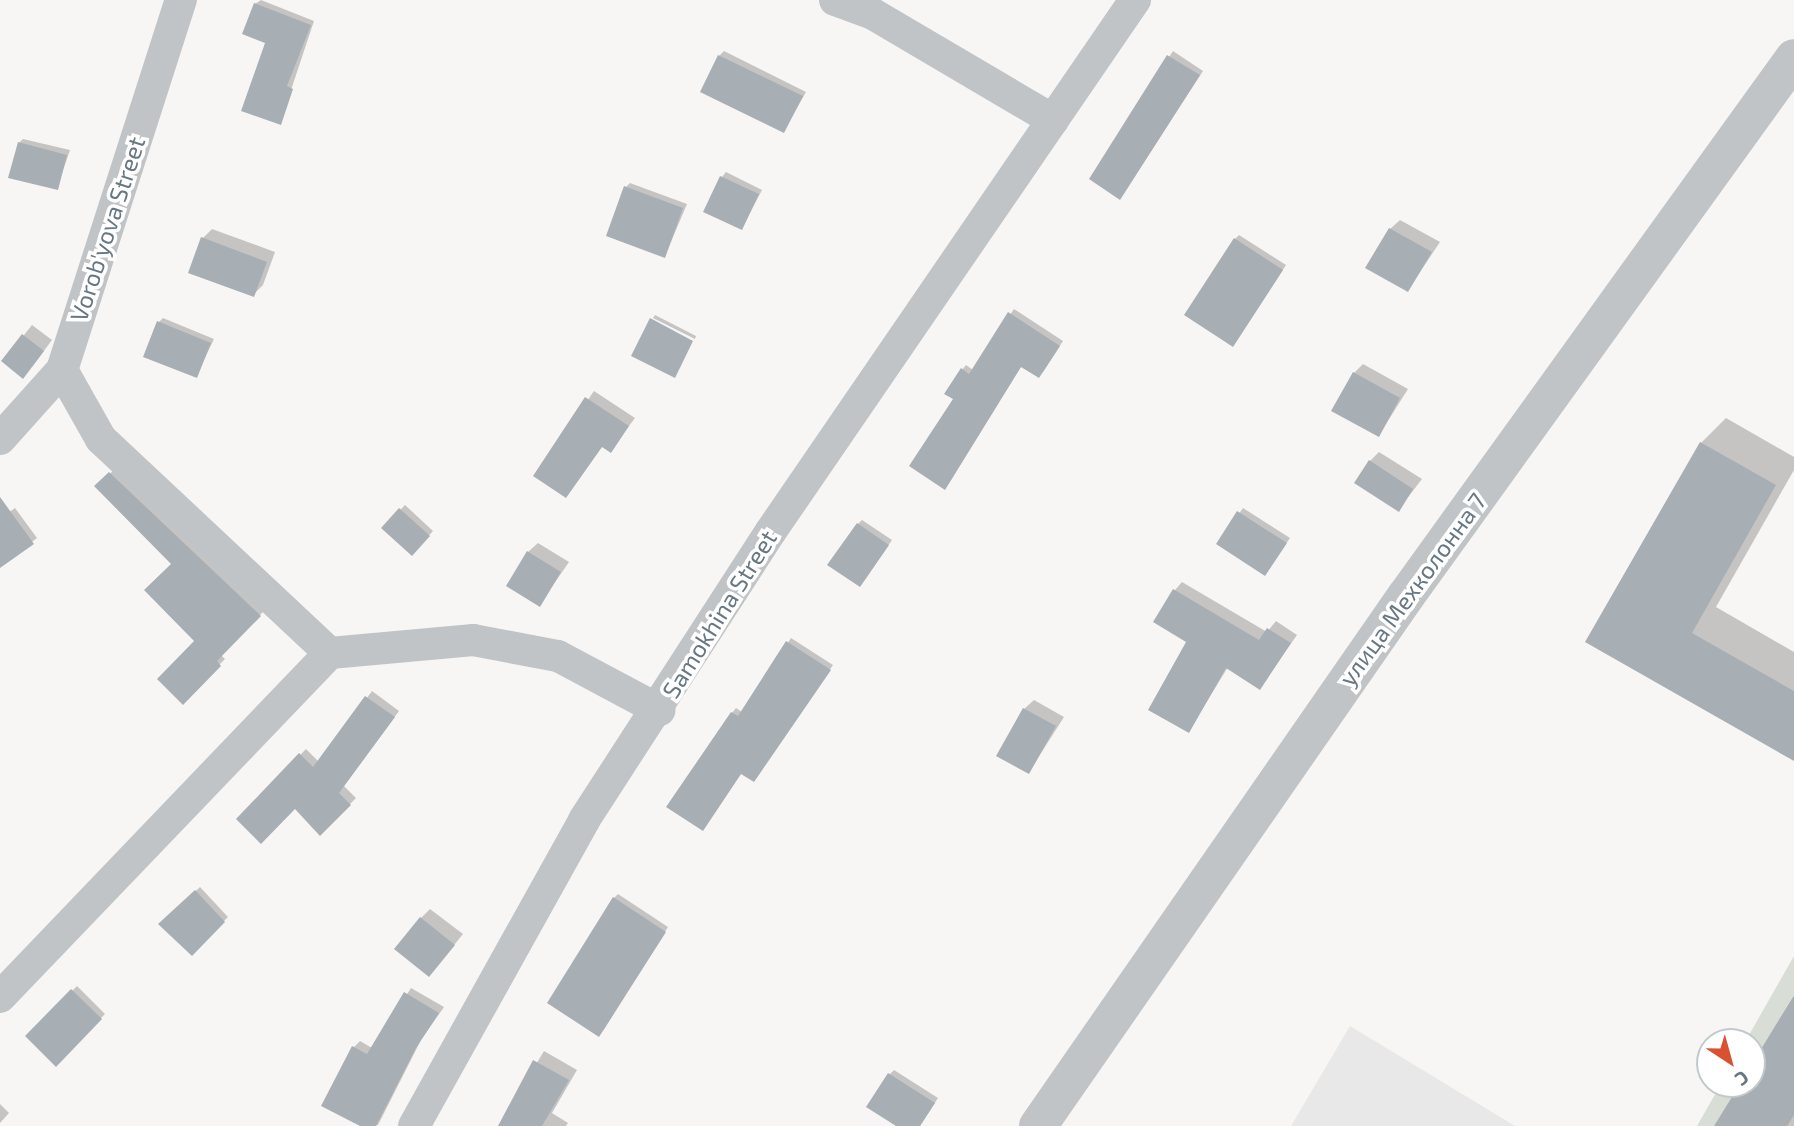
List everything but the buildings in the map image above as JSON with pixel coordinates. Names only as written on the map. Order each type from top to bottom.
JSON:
[{"type":"street","name":"Vorob'yova Street","points":[[0,439],[62,370],[181,0]]},
{"type":"street","points":[[835,0],[873,14],[1053,120]]},
{"type":"street","name":"Samokhina Street","points":[[414,1126],[584,820],[659,710],[771,531],[1135,0]]},
{"type":"street","name":"улица Мехколонна 7","points":[[1038,1126],[1405,596],[1794,58]]},
{"type":"street","points":[[62,370],[101,439],[330,653]]},
{"type":"street","points":[[0,997],[330,653],[473,640],[558,656],[659,710]]},
{"type":"shaded area","points":[[1794,956],[1794,994],[1766,1043],[1766,1028],[1753,1028]]},
{"type":"shaded area","points":[[1350,1026],[1515,1126],[1291,1126]]},
{"type":"shaded area","points":[[1713,1098],[1735,1098],[1719,1126],[1697,1126]]}]
